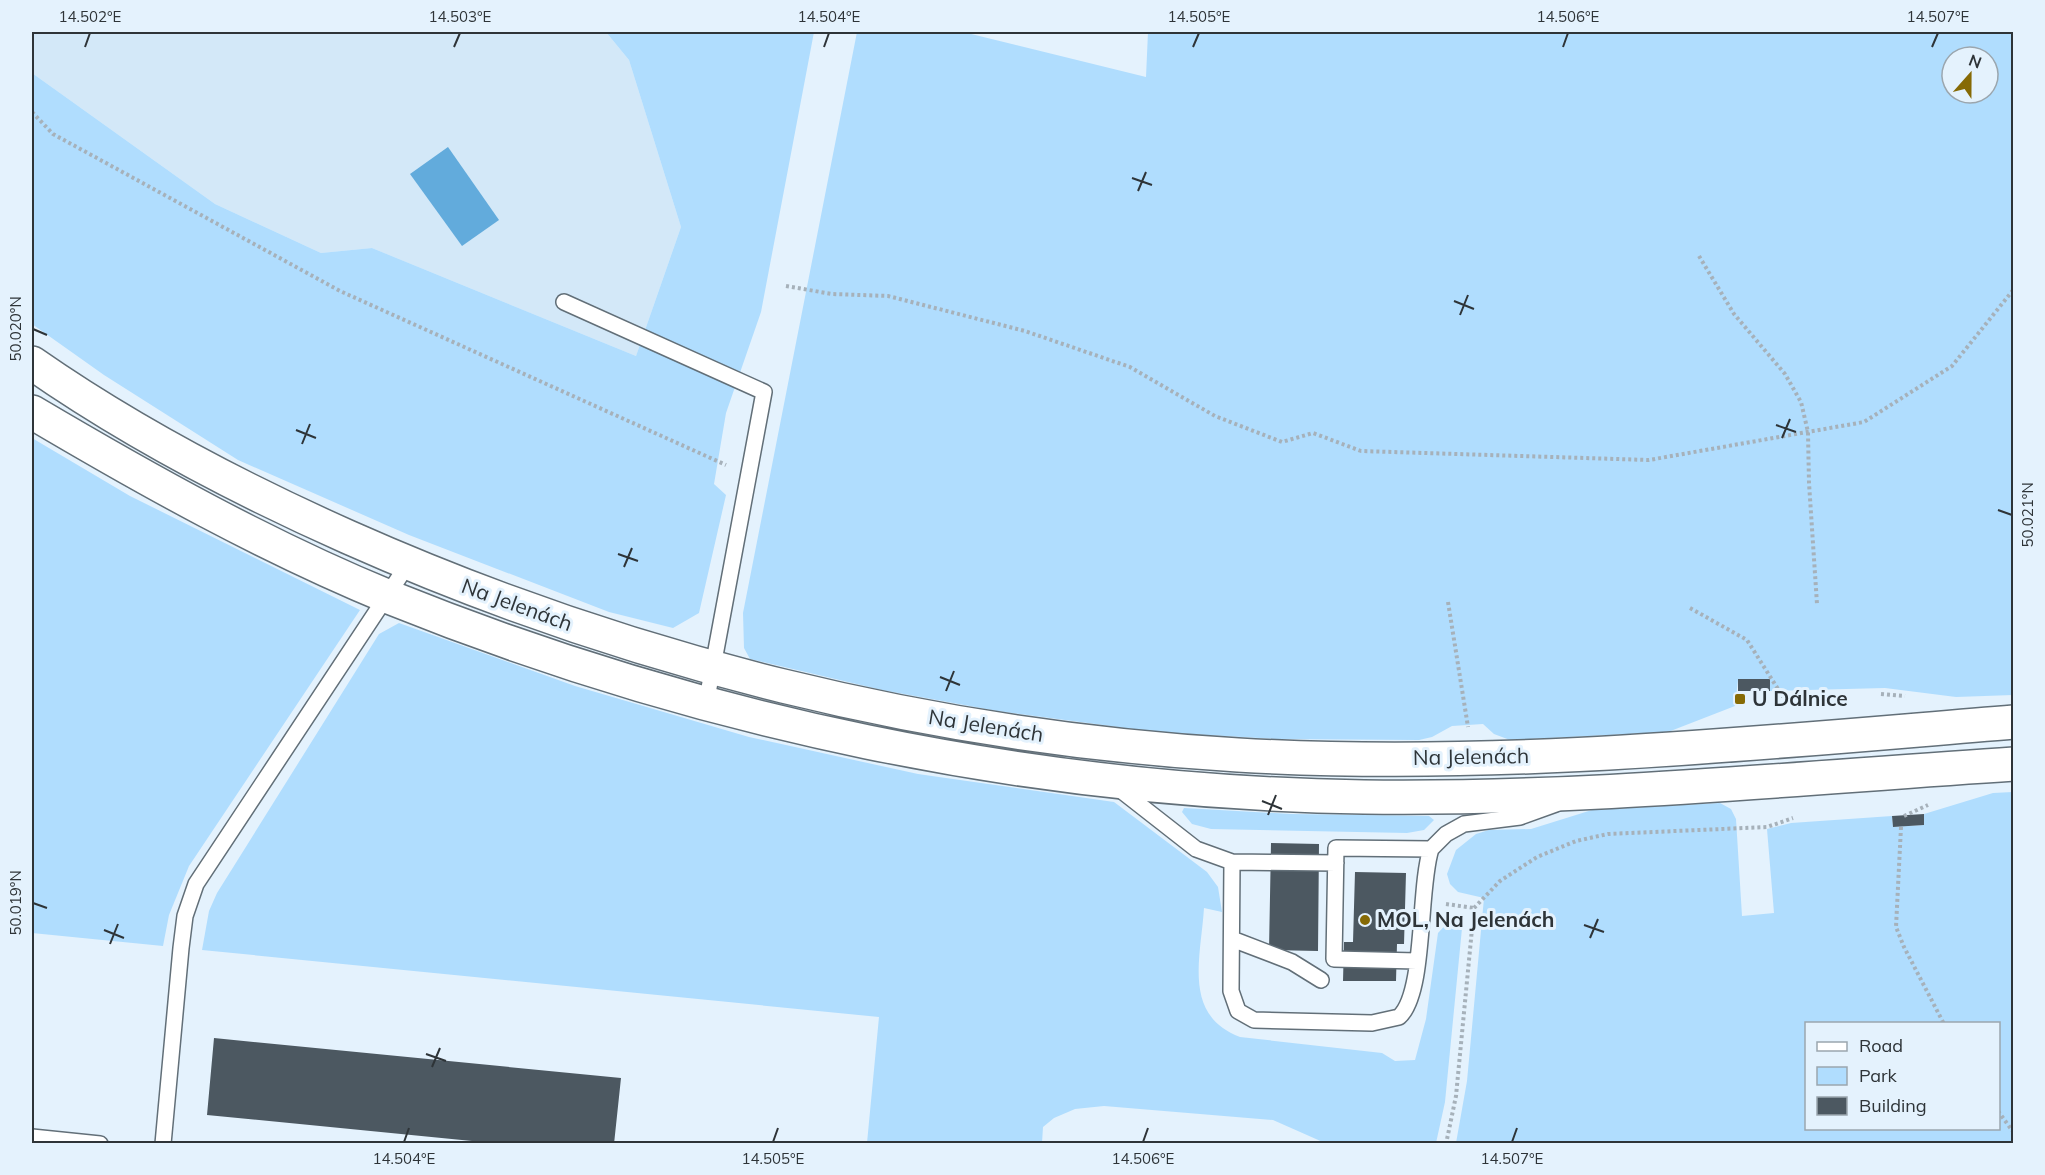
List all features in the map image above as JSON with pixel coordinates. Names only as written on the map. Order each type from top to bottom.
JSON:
[{"type":"main road","name":"Na Jelenách","points":[[32,363],[75,393],[218,475],[269,502],[408,564],[579,628],[713,669],[801,691],[932,718],[1084,742],[1242,756],[1375,759],[1677,749],[2013,723]]},
{"type":"main road","name":"Na Jelenách","points":[[32,412],[157,485],[253,534],[387,596],[574,664],[706,704],[833,736],[923,754],[1111,782],[1201,790],[1366,797],[1584,792],[2013,764]]},
{"type":"lane","points":[[564,302],[764,392],[706,704]]},
{"type":"lane","points":[[164,1143],[181,948],[185,916],[194,891],[208,864],[408,564]]},
{"type":"lane","points":[[1111,782],[1196,849],[1232,862],[1336,862]]},
{"type":"lane","points":[[1232,862],[1234,1002],[1246,1018],[1372,1023],[1392,1020],[1404,1012],[1409,1002],[1417,961],[1424,877],[1431,849],[1446,834],[1464,824],[1520,817],[1584,792]]},
{"type":"lane","points":[[1417,961],[1334,959],[1336,848],[1431,849]]},
{"type":"lane","points":[[1232,939],[1292,962],[1321,980]]},
{"type":"lane","points":[[32,1137],[100,1143]]},
{"type":"path","points":[[32,112],[53,134],[340,291],[749,476]]},
{"type":"path","points":[[1698,256],[1734,314],[1785,374],[1801,402],[1808,432],[1817,604]]},
{"type":"path","points":[[786,286],[832,294],[888,296],[1025,331],[1130,367],[1215,416],[1282,442],[1313,433],[1361,451],[1649,460],[1864,422],[1952,366],[2013,290]]},
{"type":"path","points":[[1448,602],[1472,757]]},
{"type":"path","points":[[1690,608],[1747,640],[1783,697]]},
{"type":"path","points":[[1904,816],[1912,810]]},
{"type":"path","points":[[1446,1143],[1456,1096],[1474,908],[1509,875],[1537,857],[1576,841],[1608,834],[1767,827],[1792,818]]},
{"type":"path","points":[[1901,826],[1896,927],[1943,1022]]},
{"type":"path","points":[[1422,901],[1474,908]]},
{"type":"path","points":[[2000,1114],[2013,1133]]},
{"type":"shaded area","points":[[32,32],[606,32],[629,60],[681,227],[636,356],[372,248],[321,253],[215,204],[32,73]]},
{"type":"shaded area","points":[[448,147],[499,220],[462,246],[410,174]]},
{"type":"green space","points":[[606,32],[814,32],[761,312],[726,413],[714,484],[726,495],[699,613],[673,628],[609,612],[409,535],[238,460],[104,375],[32,324],[32,73],[215,204],[321,253],[372,248],[636,356],[681,227],[629,60]]},
{"type":"green space","points":[[857,32],[963,32],[1146,77],[1148,32],[2013,32],[2013,695],[1956,697],[1885,688],[1770,691],[1770,680],[1738,680],[1735,706],[1668,732],[1510,740],[1494,734],[1483,724],[1452,726],[1432,737],[1419,740],[1276,739],[1156,732],[997,711],[882,690],[750,659],[744,648],[743,613]]},
{"type":"green space","points":[[32,438],[130,496],[360,610],[189,866],[169,915],[163,946],[32,933]]},
{"type":"green space","points":[[399,623],[575,686],[749,737],[918,774],[1114,802],[1207,872],[1218,887],[1222,912],[1204,908],[1199,983],[1202,999],[1209,1014],[1222,1027],[1240,1037],[1382,1053],[1395,1061],[1415,1060],[1426,1019],[1438,933],[1450,920],[1463,918],[1445,1102],[1436,1143],[1325,1143],[1273,1120],[1104,1106],[1075,1109],[1054,1118],[1043,1127],[1042,1143],[867,1143],[879,1017],[202,950],[209,911],[217,893],[379,634]]},
{"type":"green space","points":[[2013,792],[2013,1143],[1456,1143],[1467,1081],[1484,898],[1458,892],[1450,884],[1447,874],[1456,850],[1476,834],[1489,830],[1531,829],[1592,810],[1720,803],[1731,809],[1736,819],[1742,916],[1774,913],[1767,829],[1791,823],[1892,816],[1893,827],[1924,825],[1924,814],[1993,793]]},
{"type":"green space","points":[[1184,808],[1291,814],[1429,816],[1434,820],[1424,830],[1407,833],[1211,829],[1192,824],[1182,812]]},
{"type":"building","points":[[1738,679],[1770,679],[1770,691],[1738,691]]},
{"type":"building","points":[[1924,814],[1924,825],[1893,827],[1892,816]]},
{"type":"building","points":[[1271,843],[1319,844],[1318,951],[1269,950]]},
{"type":"building","points":[[1355,872],[1406,873],[1404,944],[1397,944],[1396,981],[1343,981],[1344,942],[1353,942]]},
{"type":"building","points":[[214,1038],[621,1078],[614,1144],[472,1144],[472,1141],[207,1115]]},
{"type":"place","name":"U Dálnice","points":[[1740,699]]},
{"type":"place","name":"MOL, Na Jelenách","points":[[1365,920]]}]
